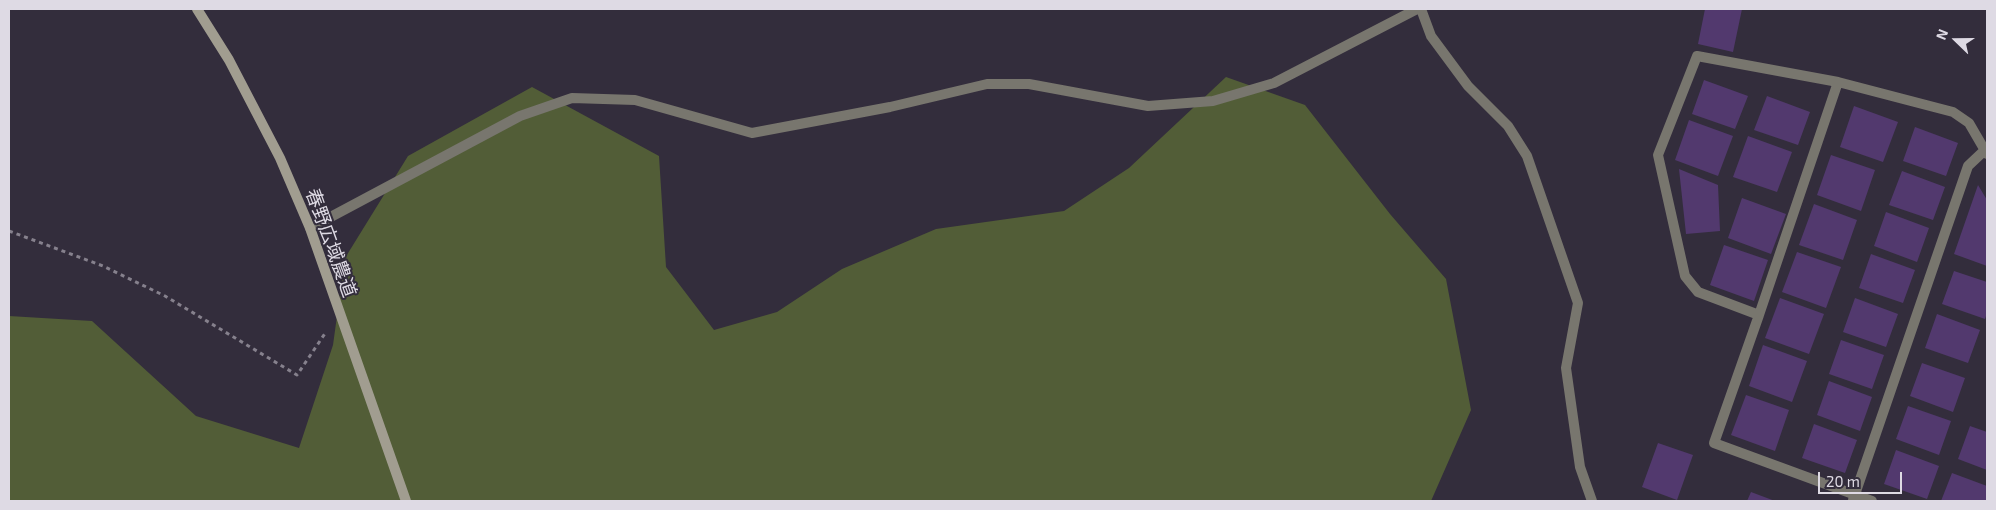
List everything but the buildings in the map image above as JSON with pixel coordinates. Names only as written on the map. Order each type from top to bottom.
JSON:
[{"type":"street","name":"春野広域農道","points":[[197,9],[229,60],[267,134],[310,228],[338,313],[406,501]]},
{"type":"street","points":[[310,228],[520,116],[572,98],[634,100],[752,133],[890,107],[987,84],[1029,84],[1148,106],[1213,101],[1274,83],[1419,9],[1431,36],[1468,86],[1508,126],[1530,165],[1578,303],[1566,368],[1580,467],[1592,501]]},
{"type":"street","points":[[1759,315],[1698,292],[1685,276],[1658,155],[1697,56],[1838,82],[1953,112],[1969,123],[1986,152],[1968,166],[1854,498]]},
{"type":"street","points":[[1838,82],[1714,443],[1854,498],[1872,501]]},
{"type":"path","points":[[9,232],[103,266],[165,296],[297,375],[338,313]]},
{"type":"green space","points":[[1226,77],[1305,105],[1390,214],[1446,279],[1471,410],[1431,501],[9,501],[9,316],[92,321],[196,416],[299,448],[333,345],[345,258],[408,156],[532,87],[659,156],[666,267],[714,330],[777,312],[842,269],[936,229],[1064,211],[1129,168]]}]
